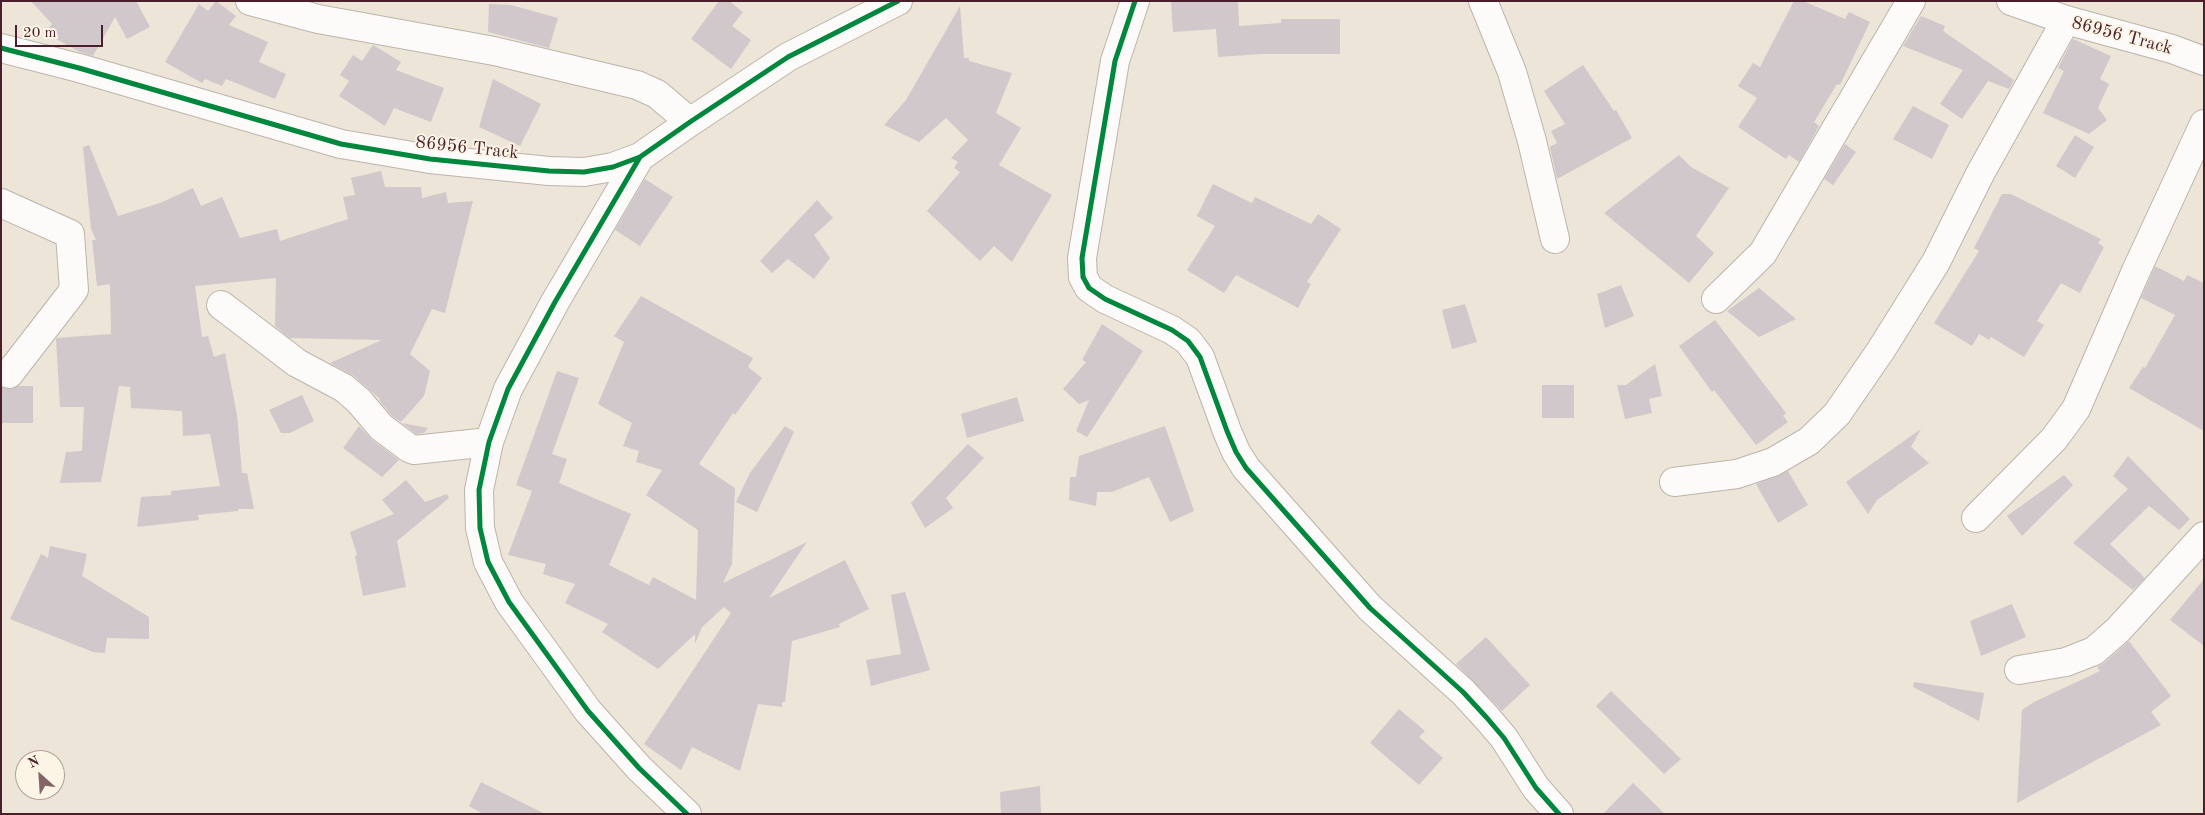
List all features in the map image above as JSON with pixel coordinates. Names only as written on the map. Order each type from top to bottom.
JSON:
[{"type":"street","points":[[250,1],[318,19],[494,51],[637,85],[657,94],[690,122]]},
{"type":"street","name":"86956 Track","points":[[1,48],[80,68],[341,144],[421,158],[550,171],[584,172],[613,167],[640,157],[788,58],[872,8],[898,1]]},
{"type":"street","points":[[1135,1],[1115,61],[1082,258],[1083,277],[1089,288],[1105,299],[1172,330],[1188,342],[1200,357],[1227,432],[1246,468],[1370,608],[1463,692],[1487,718],[1504,738],[1536,788],[1559,814]]},
{"type":"street","points":[[1483,1],[1512,72],[1532,141],[1555,239]]},
{"type":"street","points":[[1716,299],[1763,253],[1911,1]]},
{"type":"street","name":"86956 Track","points":[[2011,1],[2053,11],[2204,61]]},
{"type":"street","points":[[1674,482],[1737,474],[1773,462],[1808,441],[1837,414],[1881,350],[1936,262],[1981,172],[2053,11]]},
{"type":"street","points":[[1976,518],[2054,440],[2076,409],[2136,271],[2204,124]]},
{"type":"street","points":[[640,157],[555,302],[508,389],[489,442],[479,490],[480,528],[488,562],[510,602],[588,712],[639,768],[687,814]]},
{"type":"street","points":[[1,203],[70,234],[74,272],[74,290],[10,374]]},
{"type":"street","points":[[221,305],[297,363],[344,388],[359,401],[381,427],[409,448],[414,450],[489,442]]},
{"type":"street","points":[[2019,670],[2066,662],[2094,651],[2118,630],[2204,536]]},
{"type":"building","points":[[31,1],[136,1],[150,27],[127,39],[115,17],[93,56],[80,52],[45,33],[52,24]]},
{"type":"building","points":[[216,1],[236,16],[229,25],[268,42],[259,62],[286,74],[275,99],[226,79],[222,86],[205,79],[202,83],[165,62],[199,4],[208,11]]},
{"type":"building","points":[[719,1],[729,1],[743,12],[732,26],[751,40],[731,69],[691,39]]},
{"type":"building","points":[[1171,1],[1238,1],[1239,26],[1281,23],[1281,19],[1340,19],[1340,54],[1261,54],[1218,57],[1216,29],[1173,32]]},
{"type":"building","points":[[1794,1],[1803,1],[1845,19],[1849,12],[1870,22],[1840,85],[1837,84],[1814,122],[1819,126],[1799,162],[1789,155],[1786,159],[1738,127],[1757,98],[1738,86],[1753,63],[1760,67]]},
{"type":"building","points":[[489,4],[511,5],[558,18],[549,48],[488,32]]},
{"type":"building","points":[[960,6],[964,58],[1012,73],[996,113],[1021,128],[999,165],[1052,195],[1012,262],[994,246],[980,261],[927,211],[960,172],[954,168],[958,162],[951,158],[968,140],[946,118],[919,142],[884,125],[906,100]]},
{"type":"building","points":[[1921,16],[1945,26],[1943,31],[2014,80],[2009,89],[1988,81],[1962,119],[1940,104],[1963,70],[1903,46]]},
{"type":"building","points":[[2073,39],[2111,56],[2100,79],[2109,84],[2098,108],[2107,120],[2089,134],[2043,113],[2064,71],[2058,68]]},
{"type":"building","points":[[373,45],[401,62],[396,70],[444,88],[431,122],[394,108],[385,126],[339,96],[349,81],[340,75],[353,55],[362,61]]},
{"type":"building","points":[[1583,65],[1614,111],[1616,110],[1632,138],[1557,179],[1550,147],[1557,143],[1551,131],[1565,124],[1544,91]]},
{"type":"building","points":[[493,79],[541,104],[520,146],[479,127]]},
{"type":"building","points":[[1913,106],[1949,125],[1932,159],[1893,139]]},
{"type":"building","points":[[2075,135],[2094,147],[2075,178],[2056,166]]},
{"type":"building","points":[[1845,144],[1856,152],[1833,185],[1824,179]]},
{"type":"building","points":[[89,145],[118,216],[160,203],[193,188],[201,206],[222,197],[240,238],[277,229],[280,241],[348,219],[343,197],[355,195],[351,178],[381,171],[385,187],[421,187],[422,198],[446,192],[448,203],[473,201],[445,313],[432,309],[410,354],[430,371],[424,396],[401,422],[392,416],[380,399],[354,376],[330,363],[382,340],[289,338],[275,326],[276,278],[195,286],[202,337],[208,336],[214,357],[225,353],[237,415],[242,473],[247,473],[254,509],[238,509],[238,511],[198,515],[199,520],[137,527],[141,497],[171,495],[171,491],[220,486],[210,434],[183,436],[182,411],[131,408],[130,387],[119,386],[101,482],[60,483],[66,452],[82,451],[84,407],[60,407],[56,338],[111,334],[110,284],[97,286],[92,240],[96,240],[91,229],[83,147]]},
{"type":"building","points":[[1679,155],[1691,167],[1729,188],[1696,236],[1714,253],[1689,283],[1604,213]]},
{"type":"building","points":[[645,179],[673,197],[640,246],[615,230]]},
{"type":"building","points":[[1213,184],[1252,203],[1255,197],[1311,224],[1318,214],[1341,229],[1307,282],[1311,284],[1298,308],[1236,275],[1224,293],[1187,270],[1215,226],[1197,216]]},
{"type":"building","points":[[2002,194],[2011,194],[2101,239],[2098,243],[2104,247],[2080,293],[2061,283],[2037,321],[2044,325],[2024,357],[1991,337],[1989,340],[1979,334],[1972,346],[1934,323],[1979,251],[1974,248]]},
{"type":"building","points":[[817,200],[833,218],[814,235],[830,258],[814,279],[788,259],[772,273],[760,261]]},
{"type":"building","points":[[2155,266],[2184,281],[2187,275],[2204,283],[2204,431],[2129,388],[2143,367],[2145,368],[2175,315],[2141,298]]},
{"type":"building","points":[[1621,285],[1634,316],[1605,328],[1597,294]]},
{"type":"building","points":[[1759,288],[1796,319],[1759,337],[1727,311]]},
{"type":"building","points":[[641,296],[753,358],[748,367],[762,378],[735,415],[733,413],[699,464],[735,488],[732,564],[723,583],[807,542],[769,598],[845,560],[869,609],[839,624],[840,627],[792,641],[785,702],[782,702],[782,707],[758,704],[740,771],[692,747],[681,770],[644,744],[731,613],[724,607],[702,627],[695,644],[695,634],[658,669],[602,632],[608,624],[565,603],[575,584],[543,574],[546,564],[508,555],[532,491],[516,485],[557,371],[579,378],[552,454],[567,459],[559,483],[631,514],[609,565],[649,585],[653,577],[696,600],[698,530],[646,495],[662,470],[636,462],[639,451],[623,446],[632,423],[598,404],[624,342],[614,336]]},
{"type":"building","points":[[1465,304],[1477,342],[1452,349],[1442,310]]},
{"type":"building","points":[[1715,320],[1786,413],[1783,416],[1788,422],[1756,445],[1714,390],[1712,392],[1679,346]]},
{"type":"building","points":[[1102,324],[1143,351],[1087,437],[1076,431],[1089,400],[1079,404],[1063,389],[1086,362],[1082,360]]},
{"type":"building","points":[[1655,364],[1662,396],[1649,399],[1652,413],[1625,419],[1617,385],[1626,385]]},
{"type":"building","points":[[1542,385],[1574,385],[1574,418],[1542,418]]},
{"type":"building","points":[[18,386],[33,386],[33,423],[1,423],[1,387],[7,389]]},
{"type":"building","points":[[302,395],[314,421],[290,433],[281,433],[269,410]]},
{"type":"building","points":[[1017,397],[1024,421],[967,438],[961,414]]},
{"type":"building","points":[[402,423],[428,428],[424,433],[416,434]]},
{"type":"building","points":[[359,426],[371,439],[399,460],[382,477],[343,448]]},
{"type":"building","points":[[785,426],[794,432],[757,512],[736,502],[750,473]]},
{"type":"building","points":[[1165,426],[1194,511],[1170,522],[1149,477],[1112,492],[1097,492],[1096,506],[1069,500],[1070,477],[1076,477],[1079,456]]},
{"type":"building","points":[[1921,429],[1911,447],[1929,463],[1877,500],[1868,514],[1846,482]]},
{"type":"building","points":[[968,444],[984,458],[946,498],[953,508],[925,528],[911,503]]},
{"type":"building","points":[[2128,456],[2190,519],[2179,530],[2149,506],[2110,544],[2145,578],[2133,590],[2073,543],[2128,489],[2113,476]]},
{"type":"building","points":[[1788,471],[1808,505],[1778,523],[1756,484]]},
{"type":"building","points":[[2064,475],[2073,485],[2022,536],[2007,516]]},
{"type":"building","points":[[406,480],[425,502],[447,494],[449,498],[397,541],[406,587],[363,596],[355,556],[357,555],[350,532],[394,514],[382,500]]},
{"type":"building","points":[[50,546],[87,554],[82,576],[149,617],[149,639],[107,638],[105,653],[93,652],[10,619],[41,554],[48,558]]},
{"type":"building","points":[[2204,579],[2204,646],[2170,620]]},
{"type":"building","points":[[905,592],[930,670],[871,686],[866,660],[901,654],[891,595]]},
{"type":"building","points":[[2012,604],[2026,637],[1981,656],[1970,621]]},
{"type":"building","points":[[1486,637],[1530,685],[1502,711],[1456,664]]},
{"type":"building","points":[[2129,641],[2171,696],[2151,712],[2161,725],[2017,803],[2022,710],[2034,702],[2100,671],[2097,667]]},
{"type":"building","points":[[1914,682],[1984,693],[1979,721],[1913,687]]},
{"type":"building","points":[[1611,691],[1681,759],[1664,774],[1596,706]]},
{"type":"building","points":[[1399,709],[1425,731],[1419,737],[1443,758],[1419,785],[1370,743]]},
{"type":"building","points":[[481,782],[545,814],[483,814],[469,806]]},
{"type":"building","points":[[1633,783],[1665,814],[1603,814]]},
{"type":"building","points":[[1040,786],[1041,814],[1001,814],[1000,792]]},
{"type":"cycle path","points":[[1,48],[79,68],[341,144],[430,159],[549,171],[584,172],[613,167],[640,157],[788,57],[898,1]]},
{"type":"cycle path","points":[[1135,1],[1115,61],[1082,258],[1083,277],[1089,288],[1105,299],[1172,330],[1188,341],[1200,357],[1227,431],[1236,452],[1246,468],[1370,608],[1463,692],[1487,718],[1504,738],[1536,788],[1559,814]]},
{"type":"cycle path","points":[[640,157],[555,302],[508,389],[489,442],[479,490],[480,528],[488,562],[509,602],[588,711],[639,768],[687,814]]}]
